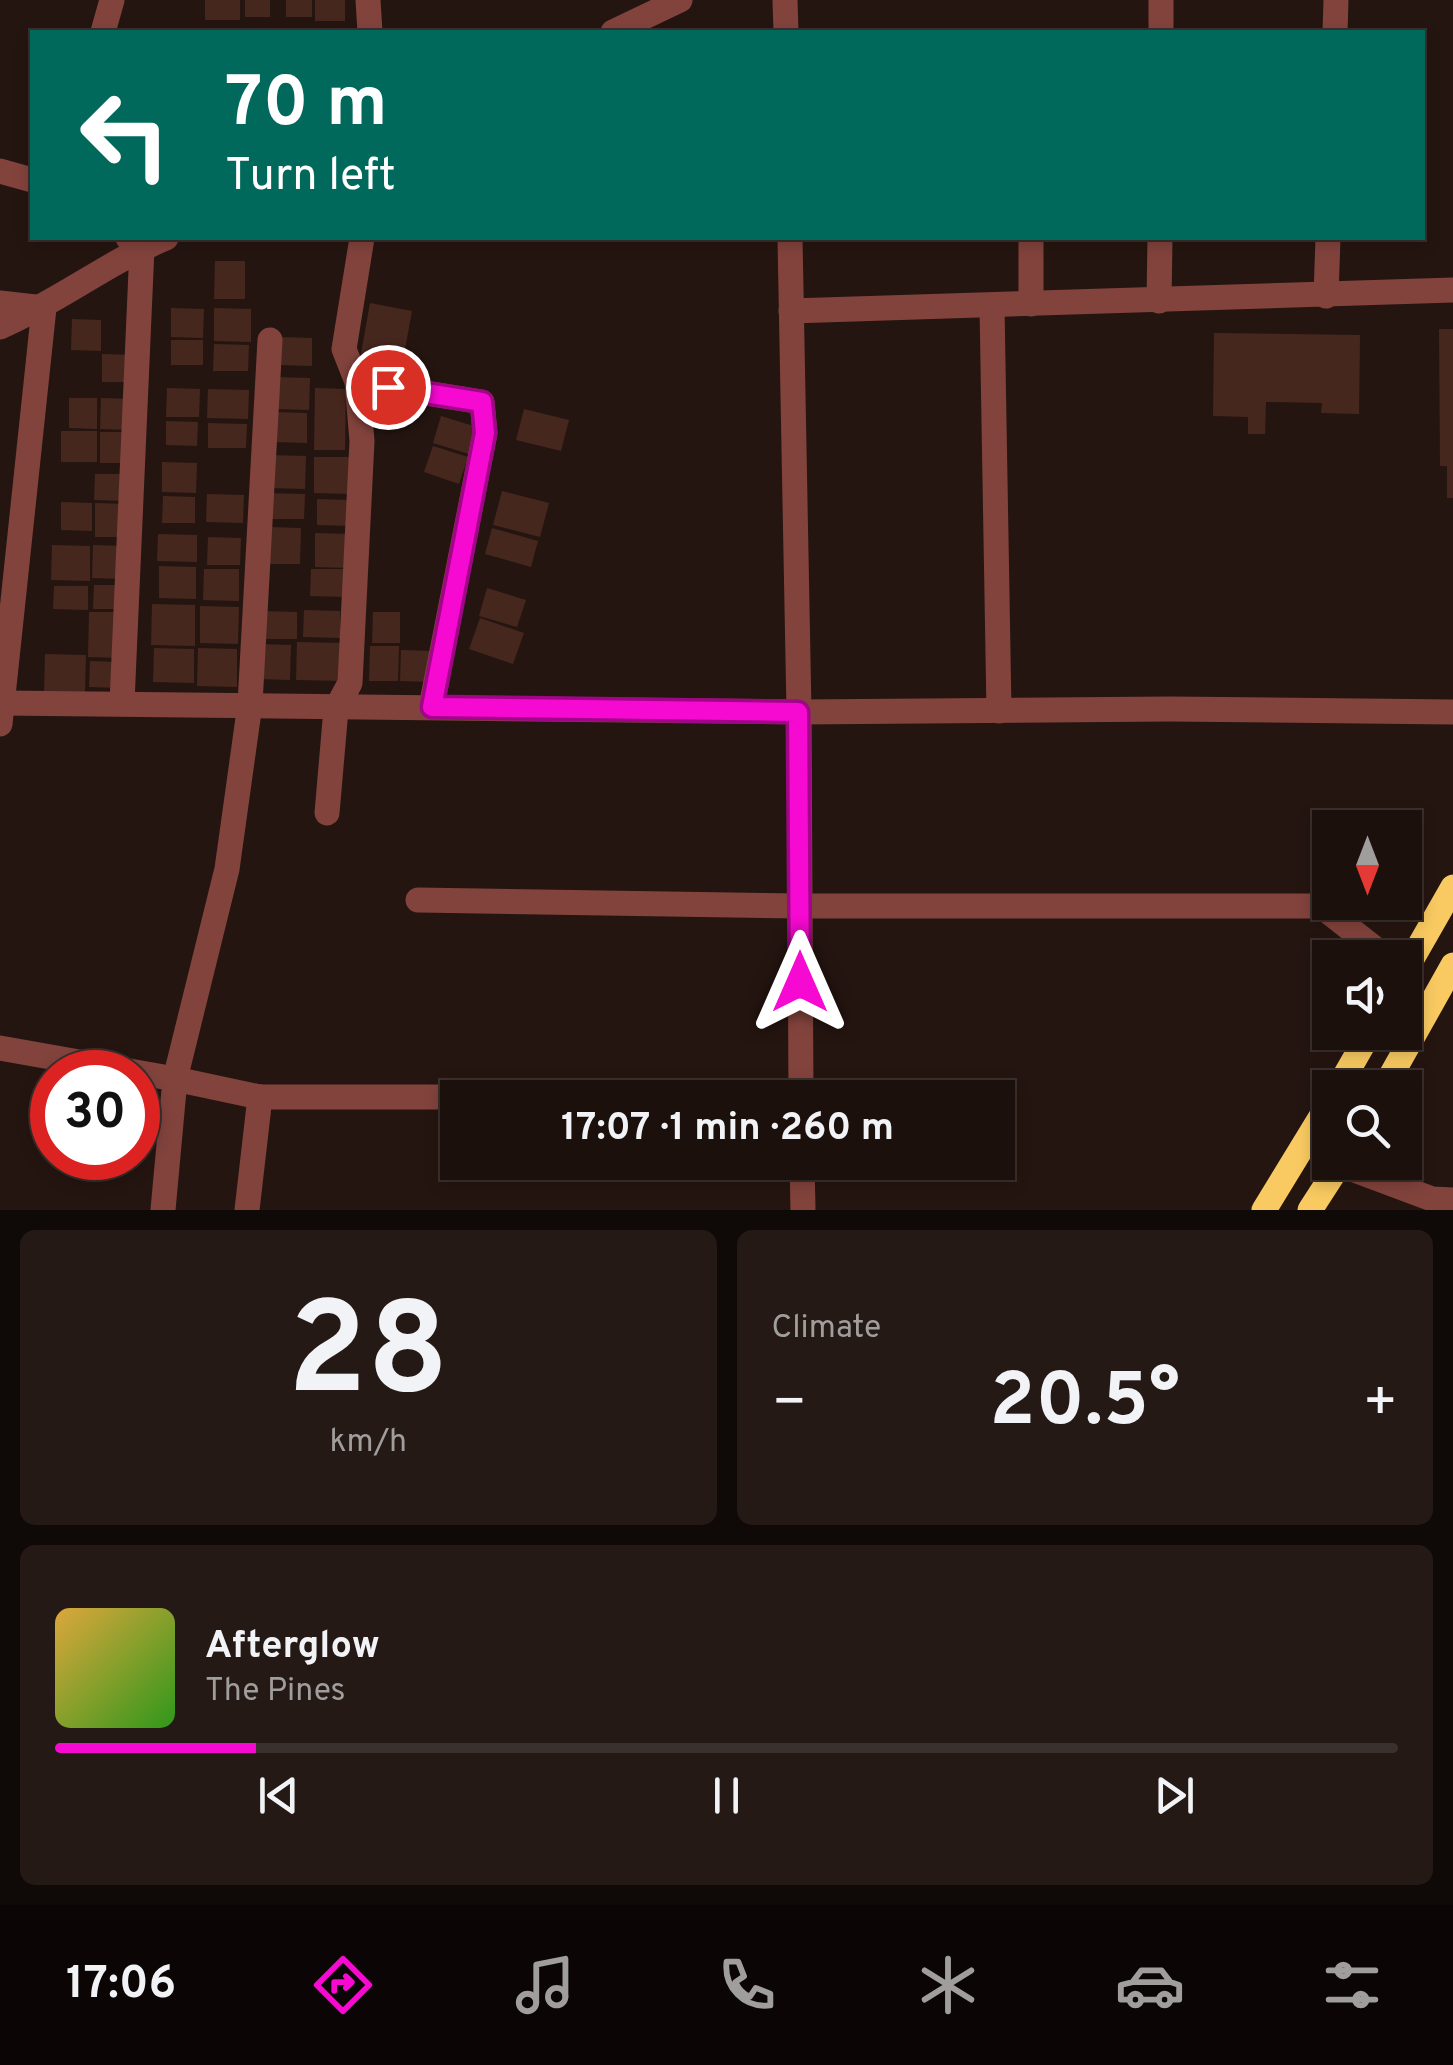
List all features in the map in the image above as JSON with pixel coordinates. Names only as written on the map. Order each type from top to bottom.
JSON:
[{"type":"main road","points":[[1422,941],[1453,887]]},
{"type":"main road","points":[[1394,1070],[1453,965]]},
{"type":"main road","points":[[1264,1210],[1312,1134]]},
{"type":"main road","points":[[1310,1210],[1327,1180]]},
{"type":"street","points":[[104,30],[112,0]]},
{"type":"street","points":[[368,0],[370,30]]},
{"type":"street","points":[[617,30],[680,0]]},
{"type":"street","points":[[786,0],[786,30]]},
{"type":"street","points":[[1161,0],[1161,30]]},
{"type":"street","points":[[1335,30],[1336,0]]},
{"type":"street","points":[[0,171],[30,179]]},
{"type":"street","points":[[327,813],[338,706],[350,683],[362,441],[357,382],[344,350],[362,240]]},
{"type":"street","points":[[790,240],[801,1080]]},
{"type":"street","points":[[1031,240],[1031,304]]},
{"type":"street","points":[[1159,300],[1160,240]]},
{"type":"street","points":[[1326,296],[1328,240]]},
{"type":"street","points":[[0,327],[44,308],[145,241]]},
{"type":"street","points":[[122,703],[145,241]]},
{"type":"street","points":[[791,311],[1453,290]]},
{"type":"street","points":[[0,304],[44,308]]},
{"type":"street","points":[[992,306],[999,710]]},
{"type":"street","points":[[44,308],[1,714],[122,703],[798,712],[1453,712]]},
{"type":"street","points":[[163,1210],[176,1080],[226,869],[250,704],[270,340]]},
{"type":"street","points":[[357,382],[482,402],[485,433],[432,707]]},
{"type":"street","points":[[418,900],[800,906],[1321,906],[1364,940]]},
{"type":"street","points":[[0,1048],[260,1097],[440,1097]]},
{"type":"street","points":[[247,1210],[260,1097]]},
{"type":"street","points":[[1304,1148],[1312,1152]]},
{"type":"street","points":[[802,1180],[803,1210]]},
{"type":"street","points":[[1380,1180],[1432,1200],[1453,1200]]},
{"type":"building","points":[[205,0],[240,0],[240,20],[205,20]]},
{"type":"building","points":[[245,0],[270,0],[270,17],[245,17]]},
{"type":"building","points":[[286,0],[312,0],[312,17],[286,17]]},
{"type":"building","points":[[315,0],[345,0],[345,21],[315,21]]},
{"type":"building","points":[[215,261],[245,261],[245,299],[214,299]]},
{"type":"building","points":[[370,303],[412,311],[402,366],[360,359]]},
{"type":"building","points":[[171,308],[204,309],[203,338],[171,337]]},
{"type":"building","points":[[214,308],[251,309],[251,342],[214,341]]},
{"type":"building","points":[[72,319],[101,320],[101,351],[71,350]]},
{"type":"building","points":[[1439,329],[1453,329],[1453,498],[1447,498],[1447,466],[1440,466]]},
{"type":"building","points":[[1214,333],[1360,335],[1359,414],[1321,413],[1322,403],[1266,402],[1265,434],[1248,434],[1248,417],[1213,416]]},
{"type":"building","points":[[279,337],[312,338],[312,366],[279,365]]},
{"type":"building","points":[[171,340],[203,340],[203,365],[171,365]]},
{"type":"building","points":[[214,344],[249,345],[248,371],[213,371]]},
{"type":"building","points":[[102,354],[135,355],[134,382],[102,382]]},
{"type":"building","points":[[276,377],[310,378],[309,410],[275,409]]},
{"type":"building","points":[[167,388],[200,389],[199,417],[166,417]]},
{"type":"building","points":[[315,388],[346,389],[345,450],[314,450]]},
{"type":"building","points":[[208,389],[249,390],[248,419],[207,418]]},
{"type":"building","points":[[69,398],[97,398],[97,429],[69,428]]},
{"type":"building","points":[[101,398],[132,399],[131,430],[100,429]]},
{"type":"building","points":[[524,409],[569,420],[561,451],[516,440]]},
{"type":"building","points":[[275,412],[307,413],[307,443],[275,442]]},
{"type":"building","points":[[441,416],[477,427],[469,454],[433,443]]},
{"type":"building","points":[[166,421],[198,422],[197,446],[166,445]]},
{"type":"building","points":[[208,423],[247,424],[246,448],[208,448]]},
{"type":"building","points":[[61,431],[97,431],[97,462],[61,462]]},
{"type":"building","points":[[100,432],[131,432],[130,463],[100,463]]},
{"type":"building","points":[[433,446],[468,457],[459,484],[424,472]]},
{"type":"building","points":[[268,455],[306,456],[305,489],[267,488]]},
{"type":"building","points":[[314,457],[353,457],[353,494],[314,493]]},
{"type":"building","points":[[162,462],[197,463],[196,493],[162,492]]},
{"type":"building","points":[[95,474],[128,474],[128,501],[94,500]]},
{"type":"building","points":[[502,491],[549,503],[540,537],[493,525]]},
{"type":"building","points":[[268,493],[305,494],[304,519],[268,519]]},
{"type":"building","points":[[207,494],[244,495],[243,523],[206,522]]},
{"type":"building","points":[[163,496],[195,497],[195,523],[162,523]]},
{"type":"building","points":[[317,499],[352,500],[352,526],[317,525]]},
{"type":"building","points":[[61,502],[92,503],[92,531],[61,530]]},
{"type":"building","points":[[95,503],[128,504],[128,537],[95,537]]},
{"type":"building","points":[[268,527],[301,528],[300,564],[268,564]]},
{"type":"building","points":[[492,528],[538,541],[531,567],[485,554]]},
{"type":"building","points":[[315,533],[351,534],[351,568],[315,567]]},
{"type":"building","points":[[158,534],[197,535],[197,562],[157,561]]},
{"type":"building","points":[[208,537],[241,538],[240,565],[207,565]]},
{"type":"building","points":[[52,545],[90,546],[90,581],[51,580]]},
{"type":"building","points":[[93,545],[123,546],[122,579],[92,578]]},
{"type":"building","points":[[159,566],[196,567],[196,599],[159,598]]},
{"type":"building","points":[[204,569],[239,569],[239,601],[203,600]]},
{"type":"building","points":[[311,569],[346,569],[345,597],[310,596]]},
{"type":"building","points":[[94,585],[123,585],[122,609],[93,609]]},
{"type":"building","points":[[54,586],[88,586],[88,610],[53,609]]},
{"type":"building","points":[[487,588],[526,600],[517,627],[479,616]]},
{"type":"building","points":[[152,604],[195,605],[195,646],[151,645]]},
{"type":"building","points":[[200,606],[239,607],[238,644],[200,643]]},
{"type":"building","points":[[304,610],[340,611],[340,638],[303,637]]},
{"type":"building","points":[[263,611],[297,612],[297,639],[262,639]]},
{"type":"building","points":[[89,612],[122,612],[121,658],[88,657]]},
{"type":"building","points":[[373,612],[400,612],[400,643],[372,643]]},
{"type":"building","points":[[480,618],[524,633],[513,664],[469,649]]},
{"type":"building","points":[[297,642],[346,643],[345,681],[296,680]]},
{"type":"building","points":[[260,644],[291,645],[290,680],[259,679]]},
{"type":"building","points":[[370,646],[399,646],[398,681],[369,681]]},
{"type":"building","points":[[154,648],[194,649],[194,683],[153,682]]},
{"type":"building","points":[[198,648],[237,649],[237,687],[197,686]]},
{"type":"building","points":[[401,650],[431,651],[431,682],[400,681]]},
{"type":"building","points":[[45,654],[86,655],[85,692],[44,691]]},
{"type":"building","points":[[90,661],[119,662],[119,688],[89,687]]},
{"type":"route","points":[[388,387],[482,402],[485,433],[432,707],[798,712],[800,982]]}]
